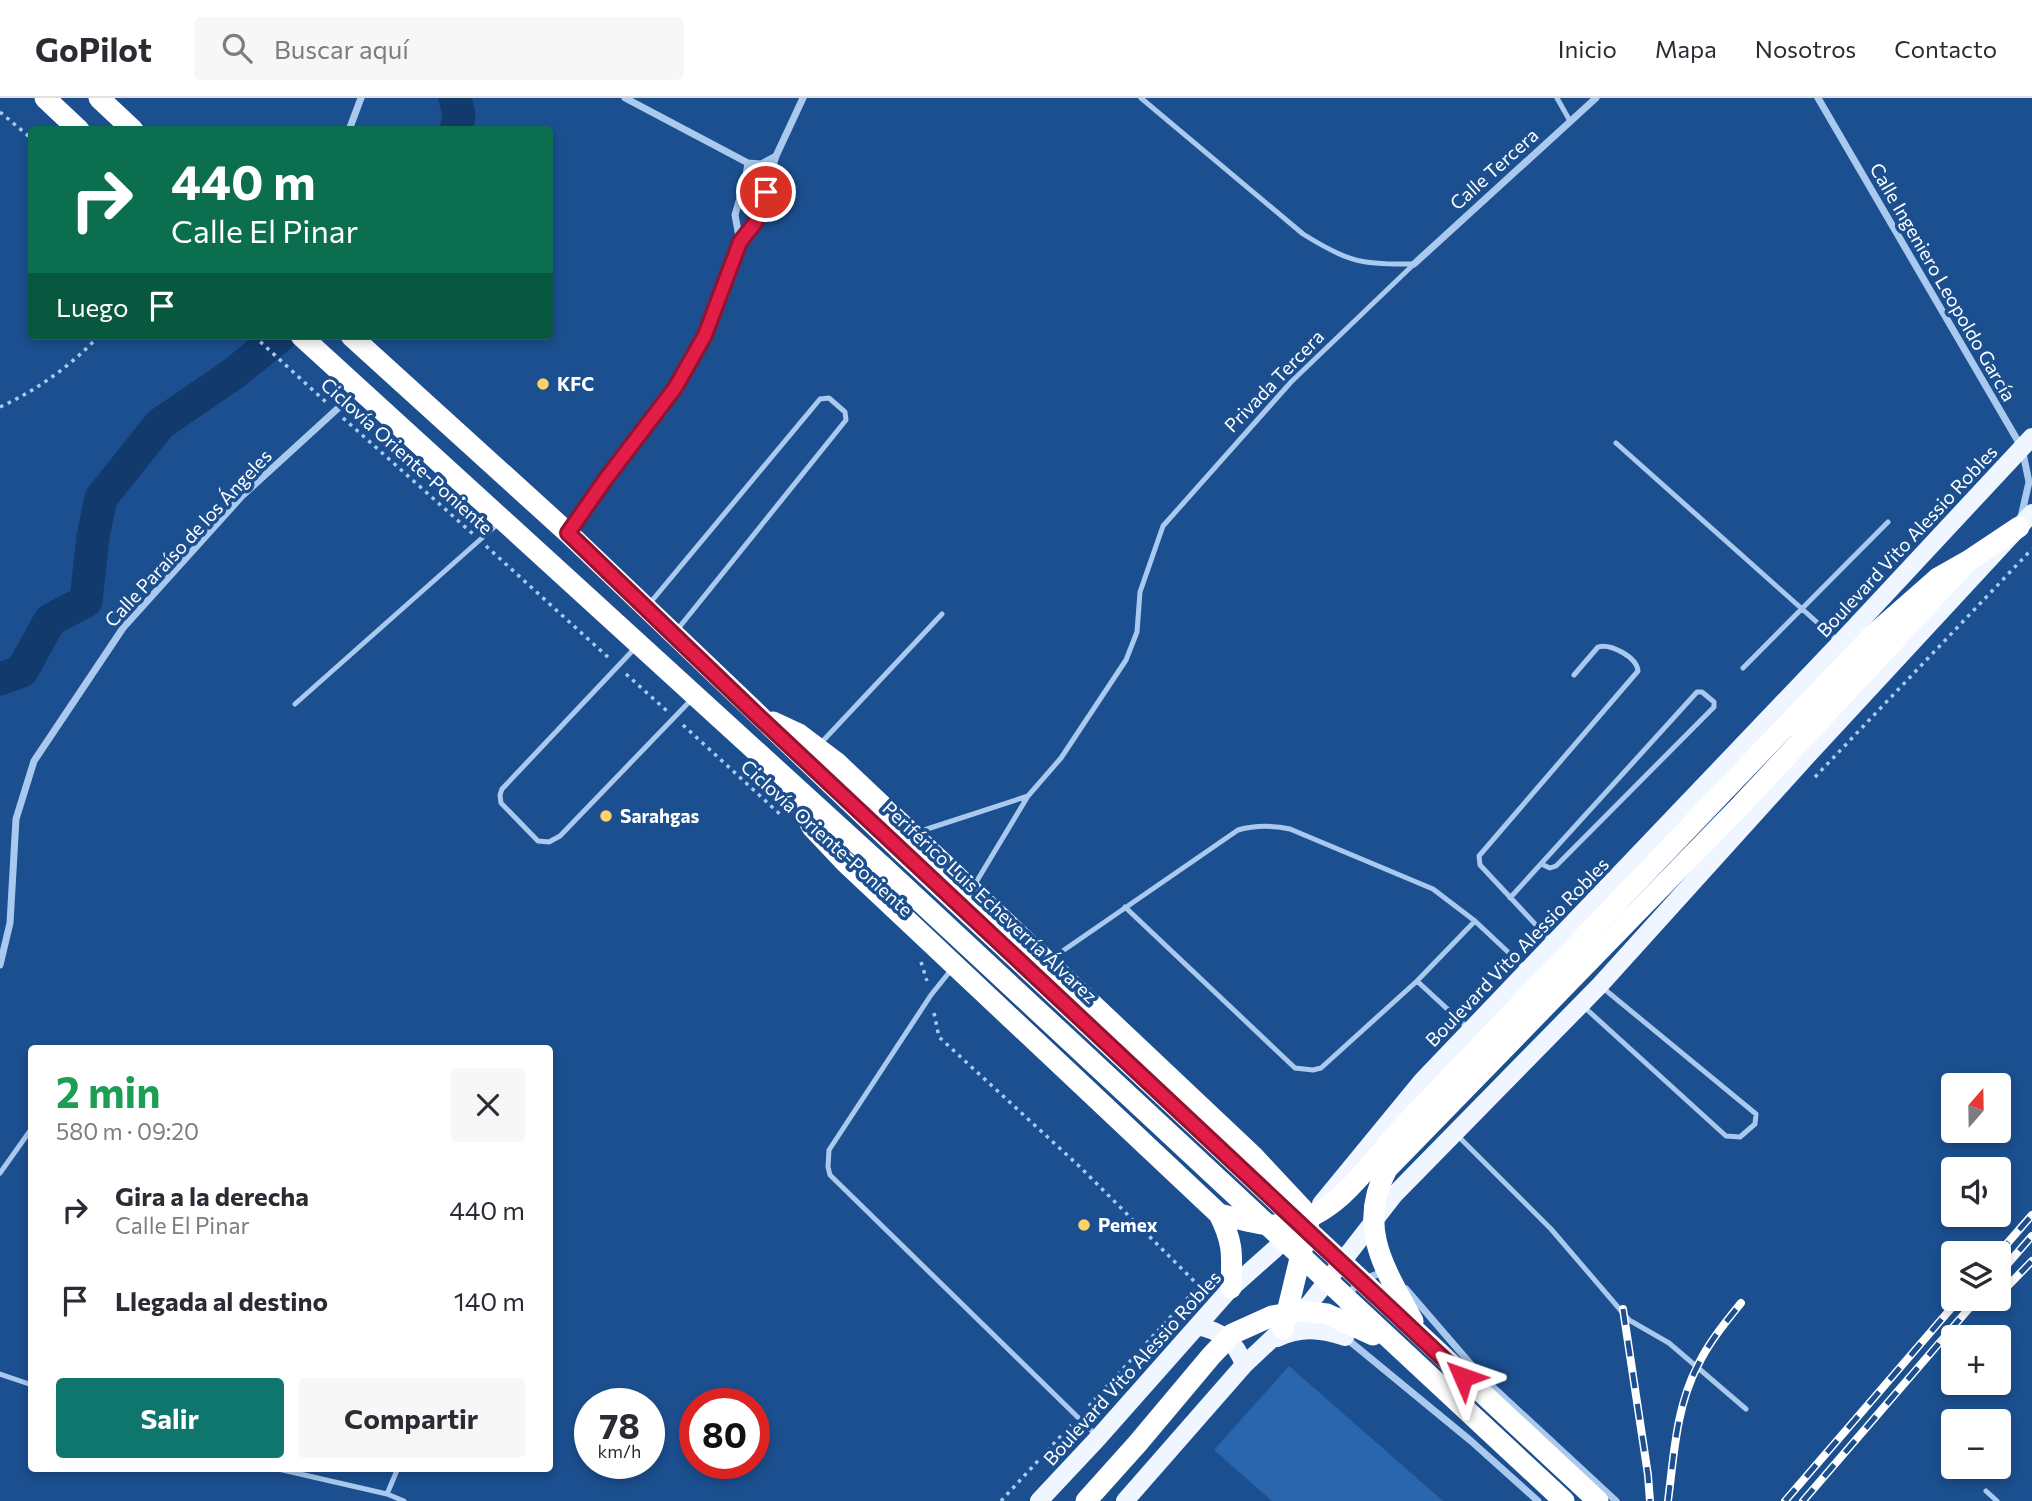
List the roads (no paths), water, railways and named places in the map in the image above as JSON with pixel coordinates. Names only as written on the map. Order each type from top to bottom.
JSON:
[{"type":"highway","points":[[45,98],[75,126]]},
{"type":"highway","points":[[99,98],[129,126]]},
{"type":"highway","points":[[305,340],[882,866],[1564,1501]]},
{"type":"highway","name":"Periférico Luis Echeverría Álvarez","points":[[354,340],[568,533],[758,716],[905,841],[1424,1341],[1598,1501]]},
{"type":"highway","points":[[1219,1214],[1264,1224],[1286,1225],[1310,1217],[1333,1203],[1396,1133],[1872,636],[1938,578],[1969,561],[2026,520]]},
{"type":"highway","points":[[1424,1341],[1380,1257],[1375,1241],[1372,1222],[1377,1192],[1387,1169],[1743,803],[1969,561]]},
{"type":"highway","points":[[758,716],[780,724],[818,747],[905,841],[971,890],[1254,1157],[1310,1217]]},
{"type":"highway","points":[[787,779],[798,806],[812,827],[1219,1214],[1230,1236],[1231,1288]]},
{"type":"highway","points":[[1219,1214],[1233,1210],[1245,1201],[1254,1188],[1254,1157]]},
{"type":"highway","points":[[1275,1336],[1310,1217]]},
{"type":"highway","points":[[1086,1501],[1211,1356],[1232,1334],[1252,1323],[1300,1311],[1327,1314],[1373,1335],[1407,1357]]},
{"type":"main road","name":"Boulevard Vito Alessio Robles","points":[[1039,1501],[1231,1288],[1310,1217],[1422,1081],[1840,643],[2027,442]]},
{"type":"main road","points":[[1125,1501],[1244,1365],[1310,1303],[1394,1195],[1600,985],[2026,520]]},
{"type":"main road","points":[[1310,1217],[1310,1303]]},
{"type":"main road","points":[[1198,1326],[1217,1330],[1225,1336],[1240,1353],[1244,1365]]},
{"type":"main road","points":[[1275,1336],[1306,1329],[1327,1331],[1345,1337]]},
{"type":"street","points":[[350,126],[361,98]]},
{"type":"street","points":[[625,98],[748,163],[761,164],[776,156]]},
{"type":"street","points":[[568,533],[675,388],[705,335],[740,242],[755,223],[776,156],[803,98]]},
{"type":"street","name":"Calle Tercera","points":[[1414,264],[1596,98]]},
{"type":"street","name":"Calle Ingeniero Leopoldo García","points":[[1818,98],[2027,442],[2029,482],[2026,520]]},
{"type":"street","points":[[740,242],[735,215],[748,163]]},
{"type":"street","name":"Calle Paraíso de los Ángeles","points":[[0,965],[10,923],[16,819],[34,761],[123,628],[242,496],[358,390]]},
{"type":"street","points":[[1394,1195],[1384,1226],[1384,1243],[1394,1275],[1481,1376],[1616,1501]]},
{"type":"street","points":[[1345,1337],[1341,1323],[1347,1296],[1356,1285],[1368,1277],[1382,1273],[1394,1275]]},
{"type":"street","points":[[1310,1303],[1321,1317],[1471,1440],[1538,1501]]},
{"type":"lane","points":[[1141,98],[1303,234],[1330,251],[1349,260],[1372,265],[1414,264]]},
{"type":"lane","points":[[1557,98],[1570,121]]},
{"type":"lane","name":"Privada Tercera","points":[[1028,796],[1061,758],[1126,660],[1137,632],[1140,592],[1163,526],[1292,382],[1414,264]]},
{"type":"lane","points":[[645,608],[820,400],[829,398],[845,412],[846,420],[673,636]]},
{"type":"lane","points":[[1616,443],[1840,643]]},
{"type":"lane","points":[[295,704],[502,520]]},
{"type":"lane","points":[[1743,668],[1888,522]]},
{"type":"lane","points":[[818,747],[942,614]]},
{"type":"lane","points":[[638,644],[502,789],[501,803],[538,841],[549,842],[560,836],[695,696]]},
{"type":"lane","points":[[1553,944],[1480,865],[1481,852],[1638,668],[1636,663],[1610,646],[1601,645],[1574,676]]},
{"type":"lane","points":[[1510,898],[1697,692],[1702,692],[1714,702],[1714,707],[1556,866],[1550,868],[1541,864]]},
{"type":"lane","points":[[905,841],[1028,796]]},
{"type":"lane","points":[[971,890],[1028,796]]},
{"type":"lane","points":[[1047,962],[1238,830],[1273,826],[1290,829],[1416,880],[1440,893],[1475,921],[1528,971]]},
{"type":"lane","points":[[1125,908],[1295,1068],[1313,1070],[1321,1068],[1417,981],[1475,921]]},
{"type":"lane","points":[[955,965],[931,995],[829,1150],[830,1175],[1098,1438]]},
{"type":"lane","points":[[1417,981],[1471,1031]]},
{"type":"lane","points":[[1581,1004],[1726,1136],[1740,1137],[1755,1124],[1756,1114],[1600,985]]},
{"type":"lane","points":[[1456,1133],[1551,1229],[1629,1320],[1669,1343],[1746,1409]]},
{"type":"lane","points":[[0,1172],[28,1134]]},
{"type":"lane","points":[[0,1374],[28,1384]]},
{"type":"lane","points":[[291,1472],[387,1494],[404,1501]]},
{"type":"lane","points":[[387,1494],[396,1472]]},
{"type":"lane","points":[[1986,1491],[1997,1501]]},
{"type":"waterway","points":[[455,98],[459,115],[457,126]]},
{"type":"waterway","points":[[0,679],[22,671],[50,620],[86,601],[93,537],[101,498],[160,424],[233,374],[275,340]]},
{"type":"railway","points":[[2009,1241],[2032,1215]]},
{"type":"railway","points":[[2011,1260],[2032,1236]]},
{"type":"railway","points":[[2011,1283],[2032,1261]]},
{"type":"railway","points":[[1668,1501],[1680,1414],[1691,1381],[1707,1348],[1741,1303]]},
{"type":"railway","points":[[1623,1309],[1650,1501]]},
{"type":"railway","points":[[1785,1501],[1949,1311]]},
{"type":"railway","points":[[1803,1501],[1967,1311]]},
{"type":"place","name":"KFC","points":[[543,384]]},
{"type":"place","name":"Sarahgas","points":[[606,816]]},
{"type":"place","name":"Pemex","points":[[1084,1225]]}]
